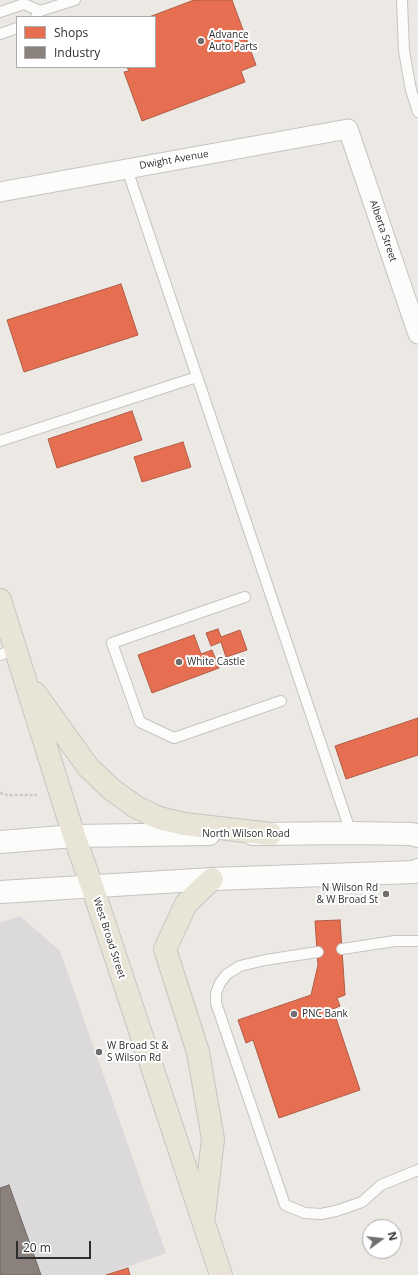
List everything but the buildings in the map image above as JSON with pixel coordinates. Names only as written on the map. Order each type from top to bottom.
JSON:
[{"type":"main road","name":"West Broad Street","points":[[0,600],[7,652],[23,676],[74,836],[221,1275]]},
{"type":"main road","points":[[23,676],[88,767],[111,789],[136,807],[159,818],[184,824],[271,834]]},
{"type":"main road","name":"North Wilson Road","points":[[0,842],[74,836],[170,834],[412,834],[418,836]]},
{"type":"main road","points":[[0,892],[212,879],[414,872],[418,870]]},
{"type":"main road","points":[[203,1222],[213,1139],[198,1052],[165,949],[186,904],[212,879]]},
{"type":"street","name":"Dwight Avenue","points":[[0,192],[348,129]]},
{"type":"street","name":"Alberta Street","points":[[348,129],[418,334]]},
{"type":"lane","points":[[0,12],[24,4],[38,14],[75,0]]},
{"type":"lane","points":[[402,0],[404,51],[411,90],[418,112]]},
{"type":"lane","points":[[0,34],[16,28]]},
{"type":"lane","points":[[127,169],[351,834]]},
{"type":"lane","points":[[0,442],[198,377]]},
{"type":"lane","points":[[245,597],[112,643],[140,722],[174,738],[281,701]]},
{"type":"lane","points":[[342,949],[395,941],[418,941]]},
{"type":"lane","points":[[318,952],[265,960],[240,966],[226,974],[216,993],[216,1003],[285,1205],[305,1214],[321,1214],[336,1211],[362,1202],[381,1185],[418,1170]]},
{"type":"path","points":[[0,793],[7,795],[61,794]]},
{"type":"shaded area","points":[[20,916],[60,951],[166,1253],[105,1275],[0,1275],[0,923]]},
{"type":"place","name":"Advance Auto Parts","points":[[201,41]]},
{"type":"place","name":"White Castle","points":[[179,662]]},
{"type":"place","name":"N Wilson Rd & W Broad St","points":[[386,894]]},
{"type":"place","name":"PNC Bank","points":[[294,1014]]},
{"type":"place","name":"W Broad St & S Wilson Rd","points":[[99,1052]]}]
